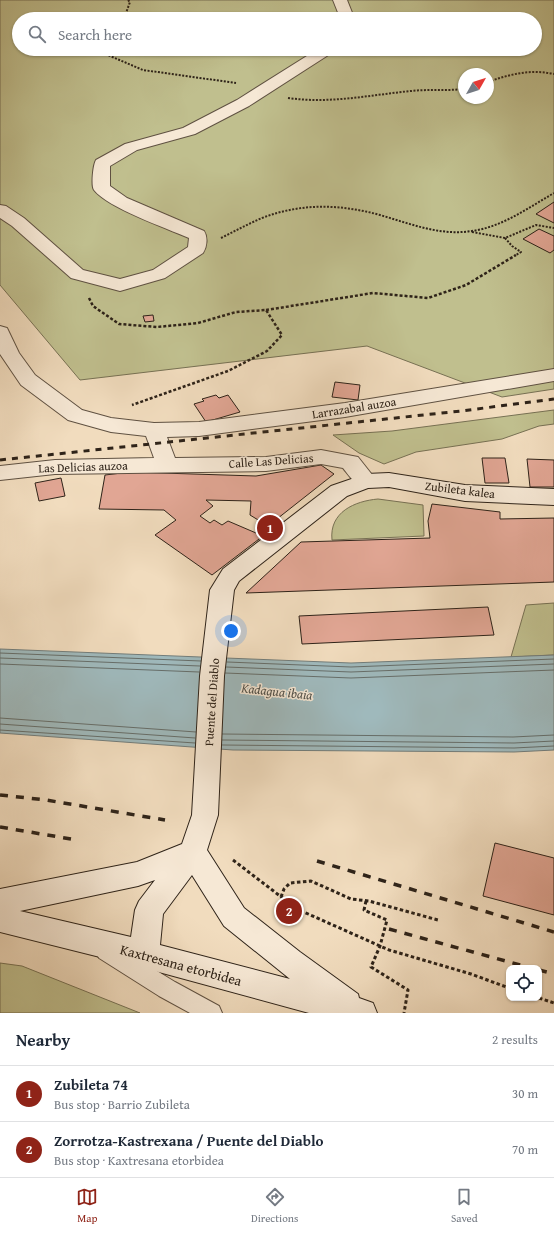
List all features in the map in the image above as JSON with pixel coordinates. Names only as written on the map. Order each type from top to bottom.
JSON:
[{"type":"street","points":[[340,0],[345,12]]},
{"type":"street","points":[[0,210],[18,222],[77,274],[120,285],[159,274],[197,249],[198,235],[121,202],[101,188],[102,164],[131,147],[189,131],[243,103],[317,56]]},
{"type":"street","name":"Larrazabal auzoa","points":[[0,332],[10,354],[28,380],[75,415],[111,425],[154,430],[199,429],[337,411],[554,375]]},
{"type":"street","points":[[154,430],[167,465]]},
{"type":"street","name":"Calle Las Delicias","points":[[167,465],[266,464],[321,457],[350,462],[366,481]]},
{"type":"street","name":"Las Delicias auzoa","points":[[0,473],[55,467],[167,465]]},
{"type":"street","name":"Zubileta kalea","points":[[222,590],[231,576],[339,491],[366,481],[389,480],[465,493],[554,497]]},
{"type":"street","name":"Puente del Diablo","points":[[144,954],[150,910],[193,852],[205,815],[212,676],[222,590]]},
{"type":"street","points":[[0,902],[138,874],[193,852],[234,917],[290,962],[360,1012]]},
{"type":"street","name":"Kaxtresana etorbidea","points":[[0,919],[144,954],[360,1012]]},
{"type":"lane","points":[[90,941],[166,989],[211,1013]]},
{"type":"path","points":[[126,12],[130,2],[128,0]]},
{"type":"path","points":[[111,56],[143,70],[242,84],[263,91],[268,95],[307,102],[414,91],[458,90]]},
{"type":"path","points":[[494,80],[511,73],[546,72],[554,74]]},
{"type":"path","points":[[472,231],[496,225],[554,193]]},
{"type":"path","points":[[197,249],[267,216],[297,208],[326,206],[351,208],[412,225],[441,231],[472,231],[506,238],[536,225],[554,228]]},
{"type":"path","points":[[84,276],[84,290],[93,306],[119,324],[157,327],[170,326],[198,323],[236,312],[266,310],[373,293],[428,298],[466,285],[521,252],[512,246],[506,238]]},
{"type":"path","points":[[129,406],[228,372],[267,350],[282,335],[266,310]]},
{"type":"path","points":[[230,855],[234,862],[297,909],[389,950],[471,974],[506,987]]},
{"type":"path","points":[[282,898],[284,889],[290,883],[311,881],[351,898],[438,920]]},
{"type":"path","points":[[366,901],[364,910],[387,920],[380,946],[371,967],[408,990],[404,1013]]},
{"type":"path","points":[[542,999],[554,1003]]},
{"type":"shaded area","points":[[0,0],[554,0],[554,389],[502,397],[367,346],[80,380],[0,285]]},
{"type":"shaded area","points":[[554,410],[554,424],[539,426],[502,439],[416,452],[384,464],[359,453],[333,435],[392,431]]},
{"type":"shaded area","points":[[378,499],[423,505],[424,536],[332,540],[332,530],[339,515],[353,505]]},
{"type":"shaded area","points":[[554,603],[554,655],[511,657],[526,605]]},
{"type":"shaded area","points":[[0,963],[22,966],[140,1013],[0,1013]]},
{"type":"water","name":"Kadagua ibaia","points":[[0,649],[351,663],[554,655],[554,750],[514,752],[233,750],[0,733]]},
{"type":"building","points":[[554,202],[554,223],[536,214]]},
{"type":"building","points":[[539,229],[554,236],[554,250],[550,253],[523,239]]},
{"type":"building","points":[[153,315],[154,321],[145,322],[143,316]]},
{"type":"building","points":[[335,382],[360,385],[358,400],[332,397]]},
{"type":"building","points":[[216,395],[219,398],[228,395],[240,412],[206,422],[194,404],[204,401],[202,399]]},
{"type":"building","points":[[482,458],[505,458],[509,483],[485,483]]},
{"type":"building","points":[[527,459],[554,460],[554,487],[530,487]]},
{"type":"building","points":[[321,465],[334,474],[268,526],[250,515],[251,501],[206,500],[213,506],[200,516],[210,523],[214,520],[222,525],[228,521],[263,536],[212,575],[155,535],[176,520],[164,510],[99,509],[105,475],[130,472],[256,476]]},
{"type":"building","points":[[61,478],[65,496],[39,501],[35,483]]},
{"type":"building","points":[[432,504],[500,512],[500,519],[554,518],[554,582],[246,593],[301,542],[430,538],[428,521]]},
{"type":"building","points":[[488,607],[494,635],[302,644],[299,616]]},
{"type":"building","points":[[495,843],[554,858],[554,915],[483,896]]},
{"type":"railway","points":[[0,460],[461,411],[554,399]]},
{"type":"railway","points":[[0,795],[46,800],[165,820]]},
{"type":"railway","points":[[0,827],[71,839]]},
{"type":"railway","points":[[317,861],[554,932]]},
{"type":"railway","points":[[389,929],[520,965]]},
{"type":"railway","points":[[542,971],[554,974]]},
{"type":"place","name":"Zubileta 74","points":[[270,528]]},
{"type":"place","name":"Zorrotza-Kastrexana / Puente del Diablo","points":[[289,911]]}]
